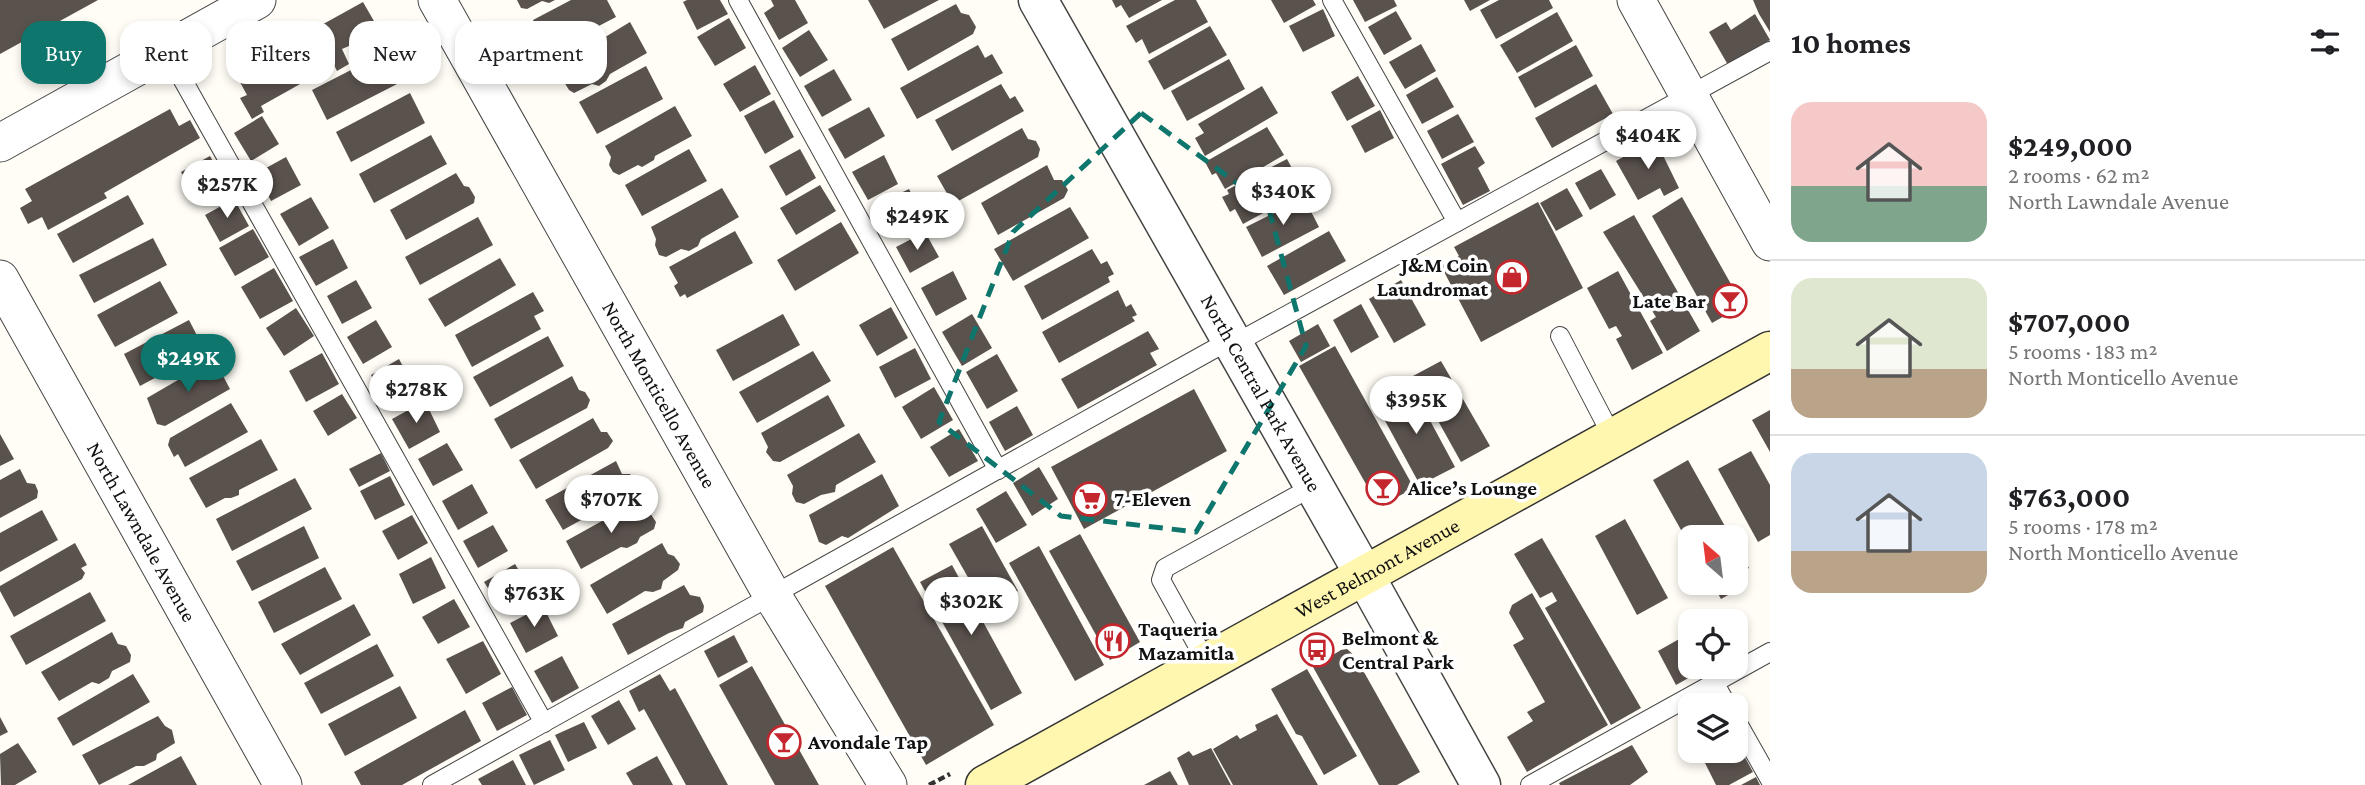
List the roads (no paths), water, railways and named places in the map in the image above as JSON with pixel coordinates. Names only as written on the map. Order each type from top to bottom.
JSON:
[{"type":"main road","name":"West Belmont Avenue","points":[[968,779],[1207,663],[1770,351]]},
{"type":"street","points":[[212,25],[257,0]]},
{"type":"street","name":"North Monticello Avenue","points":[[437,0],[772,595],[888,785]]},
{"type":"street","name":"North Central Park Avenue","points":[[1038,0],[1365,576],[1480,785]]},
{"type":"street","points":[[1636,0],[1770,242]]},
{"type":"street","points":[[0,143],[120,76]]},
{"type":"street","name":"North Lawndale Avenue","points":[[0,279],[283,785]]},
{"type":"lane","points":[[738,0],[998,470]]},
{"type":"lane","points":[[1332,0],[1457,222]]},
{"type":"lane","points":[[432,785],[998,470],[1770,51]]},
{"type":"lane","points":[[185,84],[544,723]]},
{"type":"lane","points":[[1560,336],[1613,438]]},
{"type":"lane","points":[[1207,663],[1161,580],[1161,574],[1165,568],[1314,486]]},
{"type":"lane","points":[[1530,785],[1770,652]]},
{"type":"lane","points":[[1714,682],[1720,693]]},
{"type":"lane","points":[[1748,741],[1770,780]]},
{"type":"place","name":"J&M Coin Laundromat","points":[[1512,277]]},
{"type":"place","name":"Late Bar","points":[[1730,301]]},
{"type":"place","name":"Alice’s Lounge","points":[[1383,488]]},
{"type":"place","name":"7-Eleven","points":[[1090,499]]},
{"type":"place","name":"Taqueria Mazamitla","points":[[1113,641]]},
{"type":"place","name":"Belmont & Central Park","points":[[1317,650]]},
{"type":"place","name":"Avondale Tap","points":[[784,742]]}]
